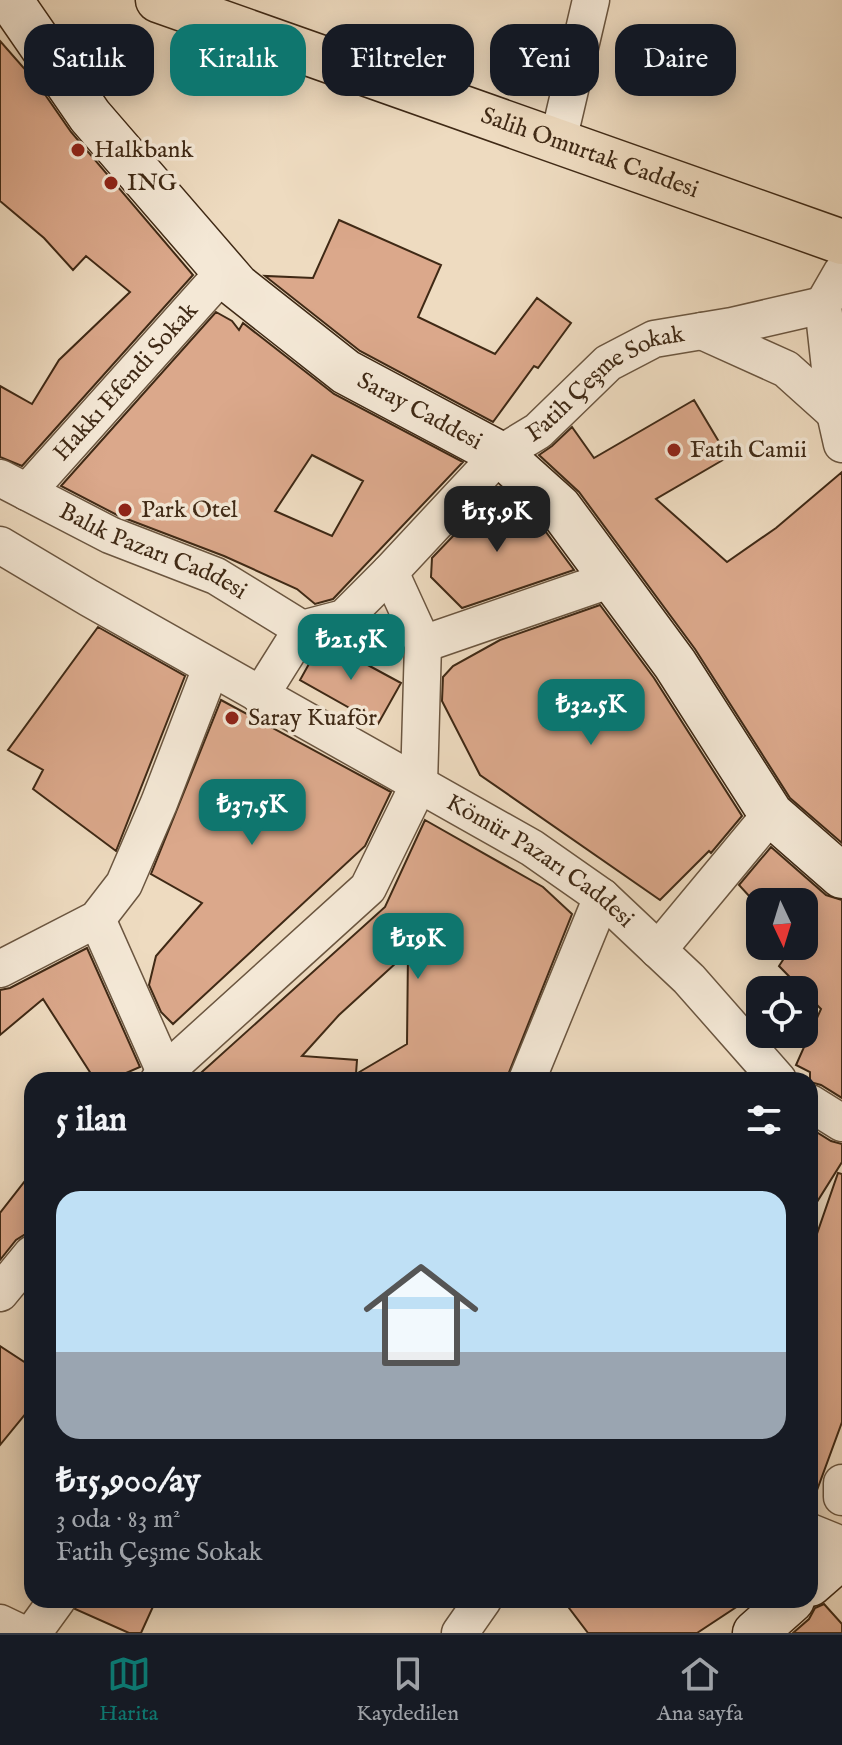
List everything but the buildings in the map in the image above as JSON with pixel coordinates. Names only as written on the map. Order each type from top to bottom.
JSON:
[{"type":"main road","name":"Salih Omurtak Caddesi","points":[[158,0],[842,242]]},
{"type":"street","name":"Saray Caddesi","points":[[10,0],[90,116],[237,286],[346,372],[500,454],[559,507],[675,664],[771,814],[842,876]]},
{"type":"street","points":[[558,141],[591,0]]},
{"type":"street","name":"Hakkı Efendi Sokak","points":[[13,485],[224,272]]},
{"type":"street","points":[[839,429],[823,305],[842,272]]},
{"type":"street","name":"Fatih Çeşme Sokak","points":[[302,629],[344,618],[500,454],[538,431],[608,363],[654,339],[823,305]]},
{"type":"street","points":[[702,331],[786,369],[839,429]]},
{"type":"street","name":"Balık Pazarı Caddesi","points":[[13,485],[110,535],[216,576],[302,629]]},
{"type":"street","name":"Kömür Pazarı Caddesi","points":[[0,545],[260,696],[532,848],[602,897],[689,979],[771,1072]]},
{"type":"street","points":[[166,1072],[368,888],[419,784],[423,644],[390,572]]},
{"type":"street","points":[[423,644],[612,579]]},
{"type":"street","points":[[260,696],[302,629]]},
{"type":"street","points":[[0,969],[97,919],[124,884],[211,668]]},
{"type":"street","points":[[658,950],[771,814]]},
{"type":"street","points":[[530,1072],[602,897]]},
{"type":"street","points":[[97,919],[160,1072]]},
{"type":"street","points":[[818,1108],[842,1123]]},
{"type":"street","points":[[0,1293],[24,1264]]},
{"type":"street","points":[[842,1483],[842,1497]]},
{"type":"street","points":[[818,1535],[842,1545]]},
{"type":"street","points":[[818,1577],[842,1556]]},
{"type":"street","points":[[33,1633],[51,1608]]},
{"type":"street","points":[[460,1633],[477,1608]]},
{"type":"street","points":[[755,1633],[783,1608]]},
{"type":"street","points":[[0,1623],[21,1633]]},
{"type":"place","name":"Halkbank","points":[[78,150]]},
{"type":"place","name":"ING","points":[[111,183]]},
{"type":"place","name":"Fatih Camii","points":[[674,450]]},
{"type":"place","name":"Park Otel","points":[[125,510]]},
{"type":"place","name":"Saray Kuaför","points":[[232,718]]}]
